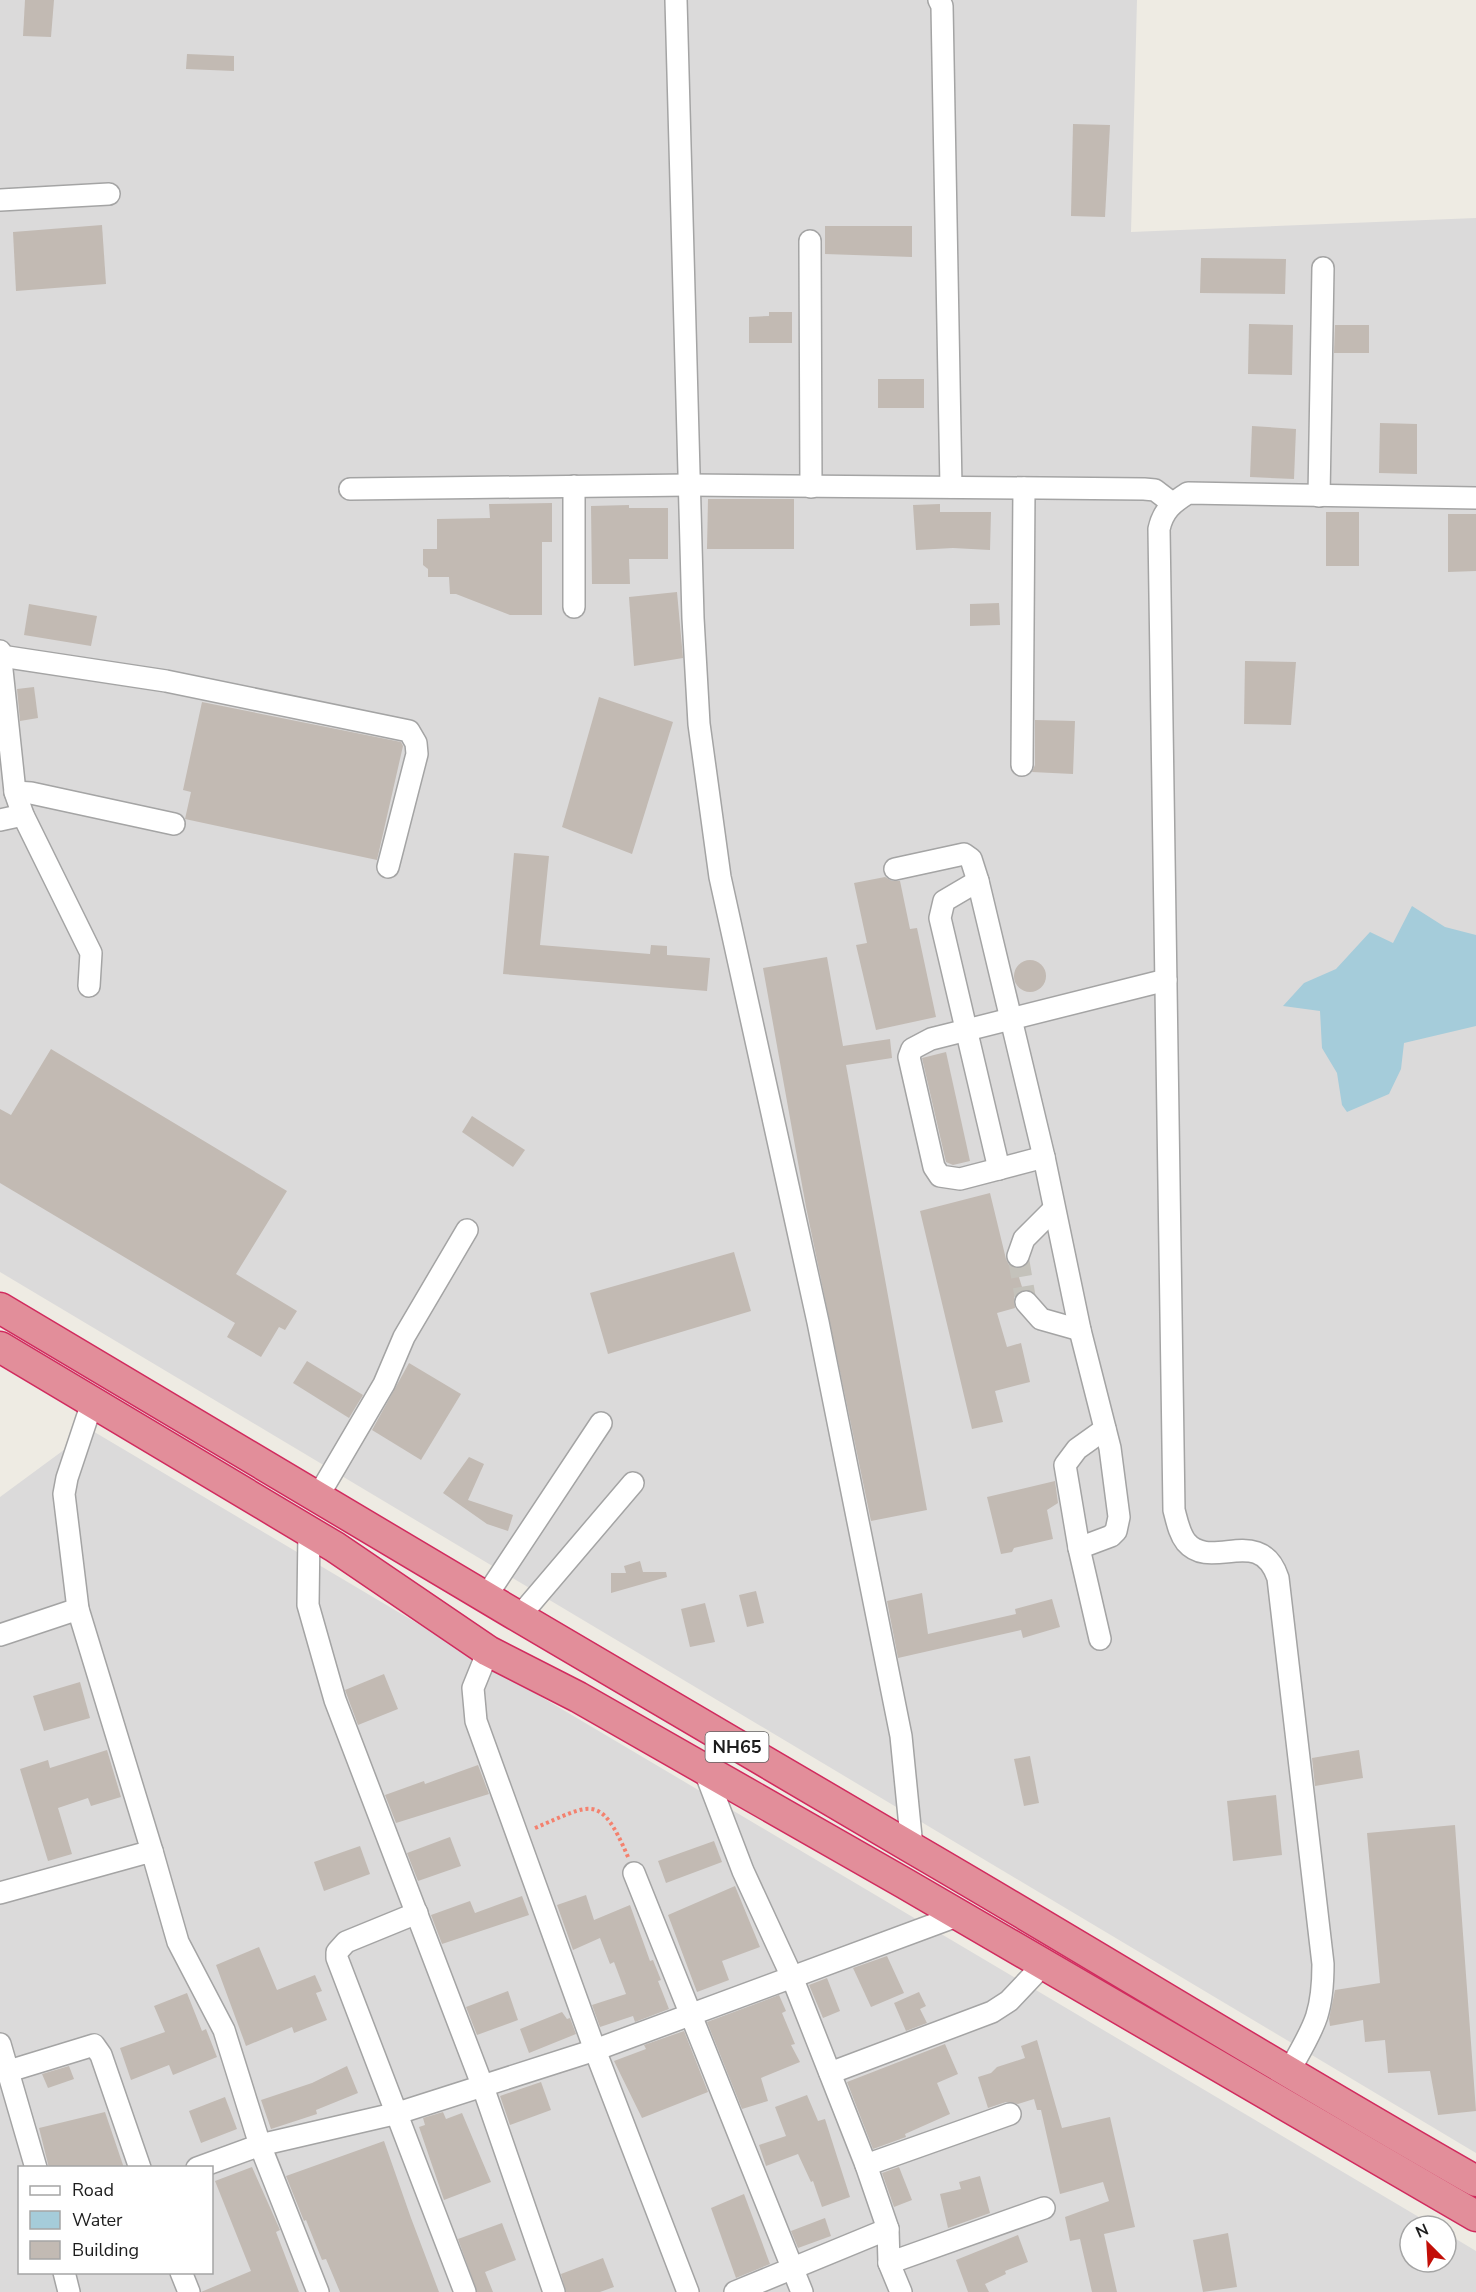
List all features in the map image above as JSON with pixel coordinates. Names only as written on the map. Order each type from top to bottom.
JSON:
[{"type":"highway","name":"NH65","points":[[0,1308],[518,1618],[912,1848],[1288,2073],[1476,2181]]},
{"type":"highway","name":"NH65","points":[[0,1347],[93,1400],[309,1531],[488,1651],[578,1697],[704,1769],[1476,2216]]},
{"type":"street","points":[[676,0],[689,485],[699,724],[720,877],[818,1322],[901,1736],[912,1848]]},
{"type":"street","points":[[939,0],[942,6],[951,487]]},
{"type":"street","points":[[0,200],[109,194]]},
{"type":"street","points":[[810,241],[811,487]]},
{"type":"street","points":[[1319,496],[1323,268]]},
{"type":"street","points":[[350,489],[689,485],[1155,490],[1172,503]]},
{"type":"street","points":[[574,486],[574,607]]},
{"type":"street","points":[[1022,765],[1024,488]]},
{"type":"street","points":[[1288,2073],[1319,2018],[1323,1995],[1323,1964],[1278,1578],[1273,1564],[1265,1555],[1252,1551],[1197,1551],[1186,1542],[1179,1529],[1174,1510],[1159,529],[1162,517],[1172,503],[1188,493],[1476,498]]},
{"type":"street","points":[[0,651],[15,792],[23,815],[91,953],[89,986]]},
{"type":"street","points":[[1,656],[166,681],[401,727],[409,731],[416,743],[417,754],[388,867]]},
{"type":"street","points":[[15,792],[31,793],[174,824]]},
{"type":"street","points":[[0,820],[23,815]]},
{"type":"street","points":[[895,869],[964,854],[971,859],[978,881],[1044,1157],[1080,1330],[1110,1448],[1118,1524],[1111,1536],[1079,1548]]},
{"type":"street","points":[[978,881],[944,902],[939,912],[999,1169]]},
{"type":"street","points":[[1044,1157],[960,1179],[940,1176],[931,1156],[909,1057],[912,1049],[931,1039],[1166,980]]},
{"type":"street","points":[[1018,1256],[1024,1239],[1054,1209]]},
{"type":"street","points":[[317,1498],[384,1384],[404,1337],[467,1230]]},
{"type":"street","points":[[1026,1302],[1041,1319],[1080,1330]]},
{"type":"street","points":[[93,1400],[67,1478],[64,1494],[78,1609],[178,1942],[224,2030],[260,2145],[318,2292]]},
{"type":"street","points":[[485,1598],[601,1423]]},
{"type":"street","points":[[1100,1640],[1079,1548],[1065,1465],[1077,1449],[1105,1429]]},
{"type":"street","points":[[518,1618],[633,1483]]},
{"type":"street","points":[[309,1531],[306,1583],[313,1627],[335,1700],[483,2087],[554,2292]]},
{"type":"street","points":[[0,1635],[78,1609]]},
{"type":"street","points":[[488,1651],[473,1688],[476,1721],[596,2050],[688,2292]]},
{"type":"street","points":[[704,1769],[743,1871],[792,1977],[866,2166],[888,2229],[889,2263],[901,2292]]},
{"type":"street","points":[[0,1893],[152,1851]]},
{"type":"street","points":[[634,1873],[802,2292]]},
{"type":"street","points":[[417,1913],[346,1942],[337,1952],[465,2292]]},
{"type":"street","points":[[202,2166],[260,2145],[398,2114],[596,2050],[957,1916]]},
{"type":"street","points":[[830,2073],[992,2012],[1009,2001],[1043,1965]]},
{"type":"street","points":[[0,2044],[35,2166]]},
{"type":"street","points":[[9,2071],[94,2045],[101,2055],[139,2166]]},
{"type":"street","points":[[866,2166],[1010,2114]]},
{"type":"street","points":[[889,2263],[1044,2208]]},
{"type":"street","points":[[735,2292],[888,2229]]},
{"type":"street","points":[[64,2274],[69,2292]]},
{"type":"street","points":[[183,2274],[189,2292]]},
{"type":"path","points":[[517,1836],[582,1809],[597,1809],[604,1813],[634,1873]]},
{"type":"shaded area","points":[[0,0],[1137,0],[1131,232],[1476,218],[1476,2153],[0,1272]]},
{"type":"shaded area","points":[[91,1430],[1414,2214],[1398,2214],[1398,2274],[1458,2274],[1458,2240],[1476,2251],[1476,2292],[0,2292],[0,1497]]},
{"type":"water","points":[[1412,906],[1445,927],[1476,935],[1476,1026],[1404,1043],[1401,1069],[1389,1094],[1347,1112],[1342,1105],[1337,1073],[1322,1048],[1320,1011],[1283,1006],[1304,983],[1336,969],[1370,932],[1393,943]]},
{"type":"building","points":[[25,0],[54,0],[51,37],[23,36]]},
{"type":"building","points":[[187,54],[234,56],[234,71],[186,69]]},
{"type":"building","points":[[1073,124],[1110,125],[1105,217],[1071,216]]},
{"type":"building","points":[[102,225],[106,284],[16,291],[13,232]]},
{"type":"building","points":[[825,226],[912,226],[912,257],[825,254]]},
{"type":"building","points":[[1201,258],[1286,259],[1285,294],[1200,293]]},
{"type":"building","points":[[769,312],[792,312],[792,343],[749,343],[749,317],[769,316]]},
{"type":"building","points":[[1249,324],[1293,325],[1292,375],[1248,374]]},
{"type":"building","points":[[1335,325],[1369,325],[1369,353],[1334,353]]},
{"type":"building","points":[[878,379],[924,379],[924,408],[878,408]]},
{"type":"building","points":[[1380,423],[1417,424],[1417,474],[1379,473]]},
{"type":"building","points":[[1252,426],[1296,429],[1294,479],[1250,477]]},
{"type":"building","points":[[708,499],[794,499],[794,549],[707,549]]},
{"type":"building","points":[[552,503],[552,542],[542,542],[542,615],[510,615],[456,594],[450,594],[449,577],[428,577],[428,569],[423,565],[423,549],[437,549],[437,519],[490,518],[489,504]]},
{"type":"building","points":[[940,504],[940,512],[991,512],[990,550],[953,548],[916,550],[913,505]]},
{"type":"building","points":[[629,505],[629,508],[668,508],[668,559],[629,559],[630,584],[592,584],[591,506]]},
{"type":"building","points":[[1326,512],[1359,512],[1359,566],[1326,566]]},
{"type":"building","points":[[1448,514],[1476,514],[1476,571],[1448,572]]},
{"type":"building","points":[[677,592],[683,658],[634,666],[629,597]]},
{"type":"building","points":[[999,603],[1000,625],[970,626],[970,604]]},
{"type":"building","points":[[29,604],[97,616],[91,646],[24,635]]},
{"type":"building","points":[[1245,661],[1296,662],[1291,725],[1244,724]]},
{"type":"building","points":[[34,687],[38,718],[20,721],[17,689]]},
{"type":"building","points":[[599,697],[673,722],[632,854],[562,827]]},
{"type":"building","points":[[202,702],[401,742],[403,746],[377,860],[185,819],[191,792],[183,790]]},
{"type":"building","points":[[1035,720],[1075,721],[1073,774],[1032,772],[1035,765]]},
{"type":"building","points":[[514,853],[549,856],[540,945],[650,954],[651,945],[667,946],[667,955],[710,958],[707,991],[503,974]]},
{"type":"building","points":[[885,877],[892,881],[900,881],[910,929],[917,928],[936,1017],[876,1030],[856,945],[867,943],[854,883]]},
{"type":"building","points":[[827,957],[843,1046],[890,1039],[892,1058],[846,1065],[927,1510],[871,1521],[806,1207],[763,968]]},
{"type":"building","points":[[1030,960],[1042,964],[1046,976],[1042,988],[1030,992],[1018,988],[1014,976],[1018,964]]},
{"type":"building","points":[[51,1049],[287,1191],[236,1274],[297,1311],[285,1330],[279,1327],[261,1357],[227,1337],[235,1323],[0,1183],[0,1109],[11,1115]]},
{"type":"building","points":[[946,1052],[970,1161],[953,1165],[946,1162],[922,1058]]},
{"type":"building","points":[[472,1116],[525,1150],[513,1167],[462,1132]]},
{"type":"building","points":[[990,1193],[1006,1259],[1009,1265],[1016,1268],[1023,1290],[1014,1297],[1015,1308],[997,1313],[1007,1347],[1021,1343],[1030,1382],[995,1391],[1003,1422],[972,1429],[920,1211]]},
{"type":"building","points":[[734,1252],[751,1311],[608,1354],[590,1293]]},
{"type":"building","points":[[307,1361],[363,1395],[349,1418],[293,1383]]},
{"type":"building","points":[[409,1363],[461,1394],[421,1460],[372,1430]]},
{"type":"building","points":[[469,1457],[484,1464],[468,1500],[513,1515],[508,1531],[487,1524],[443,1493]]},
{"type":"building","points":[[1055,1481],[1058,1503],[1047,1510],[1053,1539],[1014,1548],[1012,1552],[1001,1554],[987,1497]]},
{"type":"building","points":[[640,1561],[643,1572],[666,1572],[667,1577],[611,1593],[611,1573],[626,1573],[624,1566]]},
{"type":"building","points":[[756,1591],[764,1623],[747,1627],[739,1595]]},
{"type":"building","points":[[922,1593],[928,1634],[1016,1614],[1015,1609],[1052,1599],[1060,1627],[1023,1638],[1021,1630],[898,1658],[887,1601]]},
{"type":"building","points":[[705,1603],[715,1642],[690,1647],[681,1609]]},
{"type":"building","points":[[384,1674],[398,1709],[358,1725],[345,1690]]},
{"type":"building","points":[[80,1682],[90,1718],[44,1731],[33,1696]]},
{"type":"building","points":[[107,1750],[121,1797],[91,1806],[88,1798],[58,1808],[72,1854],[48,1861],[20,1769],[48,1760],[50,1768]]},
{"type":"building","points":[[1359,1750],[1363,1778],[1315,1786],[1312,1758]]},
{"type":"building","points":[[1030,1756],[1039,1803],[1024,1806],[1014,1759]]},
{"type":"building","points":[[478,1765],[489,1794],[396,1823],[385,1795],[424,1781],[425,1784]]},
{"type":"building","points":[[1276,1795],[1282,1855],[1233,1861],[1227,1801]]},
{"type":"building","points":[[1455,1825],[1476,2111],[1438,2115],[1430,2071],[1388,2073],[1385,2040],[1365,2042],[1363,2020],[1330,2026],[1329,2019],[1335,1990],[1380,1983],[1367,1833]]},
{"type":"building","points":[[450,1837],[461,1866],[418,1881],[407,1853]]},
{"type":"building","points":[[714,1841],[722,1862],[666,1883],[658,1861]]},
{"type":"building","points":[[360,1846],[370,1874],[324,1891],[314,1862]]},
{"type":"building","points":[[735,1886],[760,1947],[722,1961],[729,1980],[697,1992],[668,1915]]},
{"type":"building","points":[[586,1895],[594,1920],[630,1905],[650,1961],[653,1960],[661,1980],[658,1981],[669,2009],[635,2022],[633,2016],[600,2027],[592,2005],[626,1994],[614,1962],[610,1964],[600,1938],[573,1950],[557,1905]]},
{"type":"building","points":[[522,1896],[529,1915],[442,1944],[431,1915],[470,1901],[475,1913]]},
{"type":"building","points":[[259,1947],[277,1990],[315,1975],[322,1991],[316,1993],[327,2020],[294,2033],[292,2027],[246,2046],[216,1965]]},
{"type":"building","points":[[887,1956],[904,1993],[871,2007],[853,1968]]},
{"type":"building","points":[[827,1978],[840,2011],[823,2018],[809,1985]]},
{"type":"building","points":[[508,1991],[518,2020],[477,2035],[466,2007]]},
{"type":"building","points":[[919,1992],[926,2006],[920,2009],[927,2023],[906,2031],[894,2003]]},
{"type":"building","points":[[187,1993],[202,2031],[206,2029],[217,2057],[173,2075],[169,2065],[131,2080],[120,2048],[165,2032],[154,2006]]},
{"type":"building","points":[[779,1995],[786,2011],[782,2013],[795,2044],[791,2045],[800,2062],[761,2078],[768,2101],[742,2109],[707,2022]]},
{"type":"building","points":[[562,2012],[567,2019],[570,2018],[576,2034],[529,2053],[520,2029]]},
{"type":"building","points":[[684,2031],[708,2092],[642,2118],[614,2061],[646,2049],[644,2045]]},
{"type":"building","points":[[1037,2040],[1062,2128],[1110,2117],[1135,2227],[1104,2234],[1117,2292],[1092,2292],[1080,2239],[1070,2241],[1065,2217],[1109,2201],[1103,2182],[1060,2194],[1041,2110],[1037,2110],[1034,2099],[1018,2104],[1006,2102],[988,2108],[978,2077],[991,2073],[997,2067],[1025,2058],[1021,2046]]},
{"type":"building","points":[[945,2044],[958,2074],[937,2083],[950,2114],[905,2134],[906,2137],[873,2149],[847,2082]]},
{"type":"building","points":[[69,2066],[74,2079],[48,2088],[42,2074]]},
{"type":"building","points":[[347,2066],[358,2093],[316,2110],[317,2114],[271,2129],[261,2100],[312,2083]]},
{"type":"building","points":[[541,2082],[551,2110],[510,2125],[500,2096]]},
{"type":"building","points":[[807,2095],[818,2121],[825,2119],[850,2197],[822,2207],[813,2181],[811,2182],[798,2154],[766,2166],[759,2145],[786,2136],[775,2107]]},
{"type":"building","points":[[225,2097],[237,2129],[201,2143],[189,2111]]},
{"type":"building","points":[[105,2112],[123,2166],[48,2166],[39,2128]]},
{"type":"building","points":[[443,2112],[446,2119],[462,2113],[491,2182],[444,2200],[419,2127],[425,2125],[423,2118]]},
{"type":"building","points":[[384,2141],[439,2292],[340,2292],[326,2259],[322,2260],[286,2176]]},
{"type":"building","points":[[252,2167],[280,2230],[276,2232],[299,2292],[201,2292],[251,2271],[215,2181]]},
{"type":"building","points":[[899,2167],[912,2200],[894,2207],[882,2173]]},
{"type":"building","points":[[980,2176],[990,2213],[948,2228],[940,2194],[961,2189],[959,2182]]},
{"type":"building","points":[[744,2194],[770,2264],[736,2278],[711,2208]]},
{"type":"building","points":[[825,2218],[831,2236],[798,2248],[791,2231]]},
{"type":"building","points":[[502,2223],[516,2260],[485,2272],[493,2292],[477,2292],[458,2239]]},
{"type":"building","points":[[1228,2233],[1237,2287],[1203,2292],[1193,2240]]},
{"type":"building","points":[[1018,2235],[1028,2262],[1005,2271],[1006,2274],[985,2284],[989,2292],[968,2292],[956,2260]]},
{"type":"building","points":[[603,2258],[614,2287],[600,2292],[566,2292],[561,2274]]},
{"type":"tunnel","points":[[1018,1256],[1026,1302]]}]
